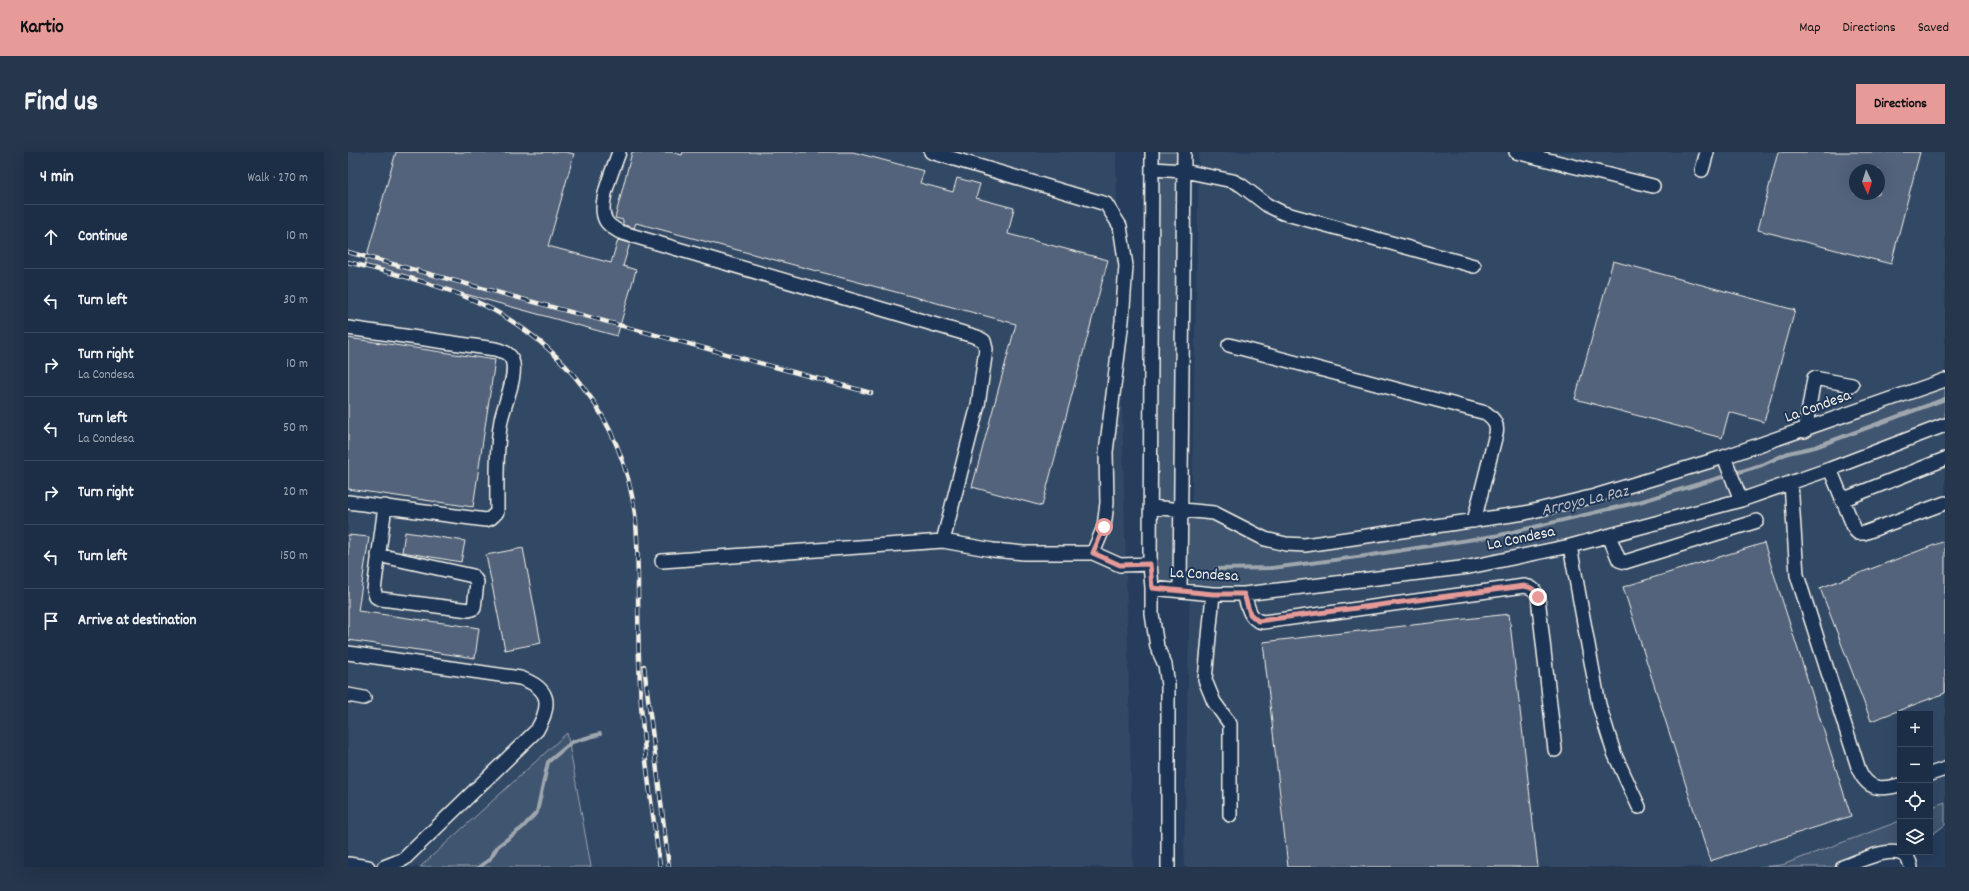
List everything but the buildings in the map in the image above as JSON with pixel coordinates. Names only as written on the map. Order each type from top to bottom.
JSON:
[{"type":"street","points":[[619,152],[604,200],[602,212],[606,221],[620,232],[977,337],[984,341],[986,349],[978,406],[943,541]]},
{"type":"street","points":[[932,152],[1106,204],[1120,226],[1126,266],[1122,321],[1106,452],[1107,503],[1104,527],[1093,553]]},
{"type":"street","points":[[1151,507],[1152,152]]},
{"type":"street","points":[[1180,590],[1184,152]]},
{"type":"street","points":[[1516,152],[1654,186]]},
{"type":"street","points":[[1702,170],[1707,152]]},
{"type":"street","points":[[1152,169],[1184,171],[1233,181],[1267,205],[1301,219],[1474,266]]},
{"type":"street","points":[[348,328],[496,349],[506,352],[512,360],[514,371],[501,420],[498,442],[497,512],[495,515],[486,520],[348,502]]},
{"type":"street","points":[[1229,345],[1486,413],[1492,418],[1497,428],[1474,521]]},
{"type":"street","points":[[1805,431],[1814,378],[1852,385]]},
{"type":"street","name":"La Condesa","points":[[1945,380],[1805,431],[1726,462],[1595,496],[1525,512],[1474,521],[1305,545],[1286,544],[1265,539],[1214,513],[1151,507],[1150,564],[1152,588],[1213,594],[1244,594],[1469,567],[1570,546],[1609,536],[1739,495],[1791,483],[1830,470],[1945,425]]},
{"type":"street","points":[[1842,500],[1945,459]]},
{"type":"street","points":[[1726,462],[1739,495]]},
{"type":"street","points":[[1830,470],[1855,530],[1861,534],[1945,503]]},
{"type":"street","points":[[1791,483],[1797,575],[1859,770],[1867,783],[1877,788],[1897,785]]},
{"type":"street","points":[[378,555],[473,576],[476,582],[474,608],[469,610],[376,597],[374,590],[378,555],[385,506]]},
{"type":"street","points":[[1609,536],[1619,560],[1625,562],[1757,521]]},
{"type":"street","points":[[662,561],[943,541],[993,550],[1024,553],[1093,553],[1120,565],[1150,564]]},
{"type":"street","points":[[1570,546],[1604,728],[1639,807]]},
{"type":"street","points":[[1244,594],[1250,614],[1258,621],[1263,622],[1524,586],[1531,587],[1538,597],[1555,750]]},
{"type":"street","points":[[1152,588],[1152,614],[1157,647],[1165,665],[1168,685],[1168,867]]},
{"type":"street","points":[[1213,594],[1205,680],[1214,702],[1230,724],[1230,815]]},
{"type":"street","points":[[348,653],[520,678],[532,682],[542,689],[547,706],[545,716],[537,730],[404,859],[394,865],[384,867]]},
{"type":"street","points":[[348,695],[364,698]]},
{"type":"street","points":[[1933,773],[1945,769]]},
{"type":"street","points":[[1843,867],[1890,852],[1904,854],[1910,862],[1911,867]]},
{"type":"street","points":[[348,864],[368,867]]},
{"type":"shaded area","points":[[348,152],[1116,152],[1133,867],[591,867],[567,733],[420,867],[348,867]]},
{"type":"shaded area","points":[[1152,152],[1184,152],[1181,509],[1286,544],[1595,496],[1945,380],[1945,425],[1872,454],[1570,546],[1244,594],[1152,588]]},
{"type":"shaded area","points":[[1199,152],[1945,152],[1945,802],[1933,807],[1933,711],[1897,711],[1897,822],[1782,865],[1759,867],[1184,867]]},
{"type":"shaded area","points":[[567,733],[591,867],[420,867]]},
{"type":"shaded area","points":[[1945,802],[1945,825],[1933,834],[1933,819],[1933,807]]},
{"type":"shaded area","points":[[1897,822],[1897,853],[1843,867],[1759,867],[1782,865]]},
{"type":"waterway","name":"Arroyo La Paz","points":[[1216,569],[1272,568],[1365,556],[1500,535],[1639,502],[1762,465],[1788,453],[1815,447],[1945,399]]},
{"type":"waterway","name":"Arroyo La Paz","points":[[479,867],[489,860],[498,846],[522,828],[537,812],[548,762],[572,742],[600,734]]},
{"type":"railway","points":[[348,252],[871,393]]},
{"type":"railway","points":[[348,262],[411,278],[442,288],[473,300],[505,317],[534,337],[560,360],[582,386],[601,414],[617,445],[628,479],[635,514],[637,537],[638,643],[641,706],[660,867]]},
{"type":"railway","points":[[644,666],[669,867]]},
{"type":"route","points":[[1104,527],[1093,553],[1120,565],[1132,566],[1150,564],[1152,588],[1213,594],[1244,594],[1250,614],[1253,618],[1263,622],[1524,586],[1531,587],[1538,597]]}]
